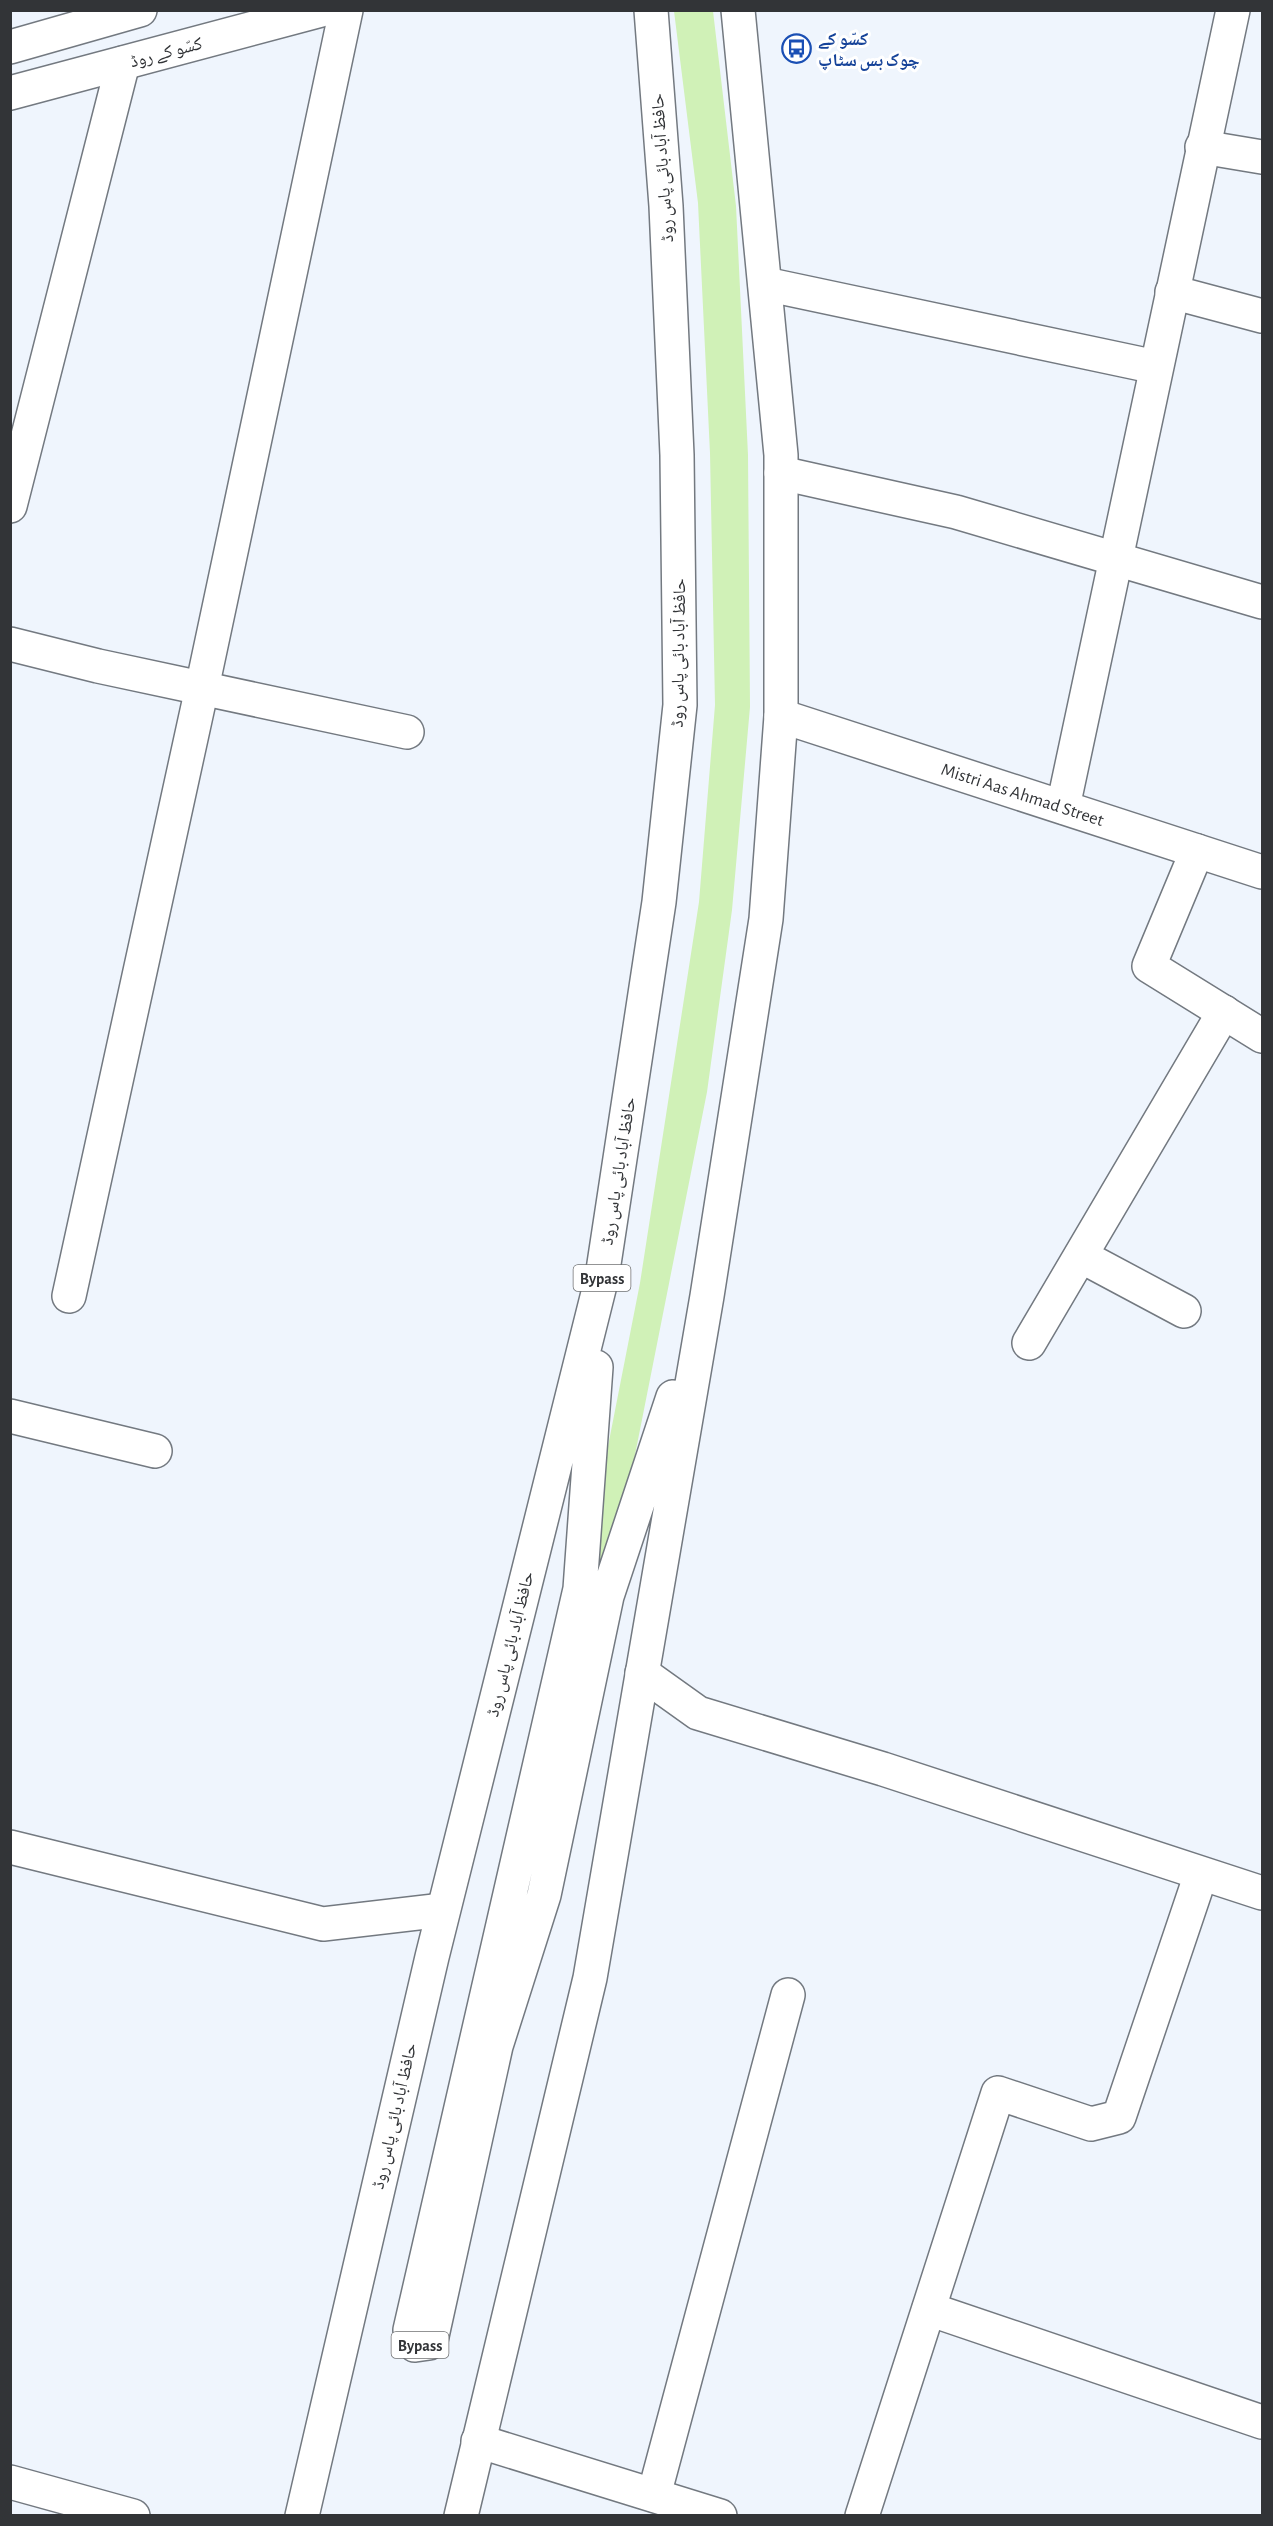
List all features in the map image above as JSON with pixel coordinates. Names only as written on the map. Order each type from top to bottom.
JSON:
[{"type":"main road","name":"کسّو کے روڈ","points":[[10,93],[321,10]]},
{"type":"main road","points":[[69,1296],[202,688],[346,10]]},
{"type":"main road","name":"حافظ آباد بائی پاس روڈ","points":[[302,2516],[443,1910],[602,1277],[659,902],[680,705],[677,443],[666,206],[651,10]]},
{"type":"main road","name":"Bypass","points":[[460,2516],[590,1978],[707,1296],[766,919],[781,717],[781,473],[738,10]]},
{"type":"main road","points":[[1063,807],[1233,10]]},
{"type":"main road","points":[[10,47],[133,11]]},
{"type":"main road","points":[[10,506],[123,63]]},
{"type":"main road","points":[[1202,147],[1263,158]]},
{"type":"main road","points":[[765,284],[1156,367]]},
{"type":"main road","points":[[1172,292],[1263,316]]},
{"type":"main road","points":[[781,473],[956,512],[1263,602]]},
{"type":"main road","points":[[10,644],[98,666],[406,732]]},
{"type":"main road","name":"Mistri Aas Ahmad Street","points":[[781,717],[1263,872]]},
{"type":"main road","points":[[1197,851],[1149,966],[1263,1036]]},
{"type":"main road","points":[[1029,1343],[1224,1012]]},
{"type":"main road","points":[[1081,1256],[1184,1311]]},
{"type":"main road","name":"Bypass","points":[[602,1277],[580,1589],[410,2330],[412,2342],[415,2345],[429,2343],[432,2336],[496,2046],[544,1894],[607,1596],[707,1296]]},
{"type":"main road","points":[[10,1416],[155,1451]]},
{"type":"main road","points":[[642,1673],[698,1713],[883,1769],[1263,1893]]},
{"type":"main road","points":[[10,1847],[323,1924],[443,1910]]},
{"type":"main road","points":[[862,2516],[998,2093],[1091,2124],[1119,2117],[1201,1874]]},
{"type":"main road","points":[[654,2495],[788,1995]]},
{"type":"main road","points":[[928,2309],[1263,2422]]},
{"type":"main road","points":[[478,2441],[720,2516]]},
{"type":"main road","points":[[10,2482],[133,2516]]},
{"type":"green space","points":[[674,11],[713,11],[736,206],[748,455],[750,707],[732,910],[707,1092],[607,1596],[411,2337],[580,1589],[640,1283],[699,902],[715,705],[710,453],[698,203]]},
{"type":"place","name":"کسّو کے چوک بس سٹاپ","points":[[797,49]]}]
